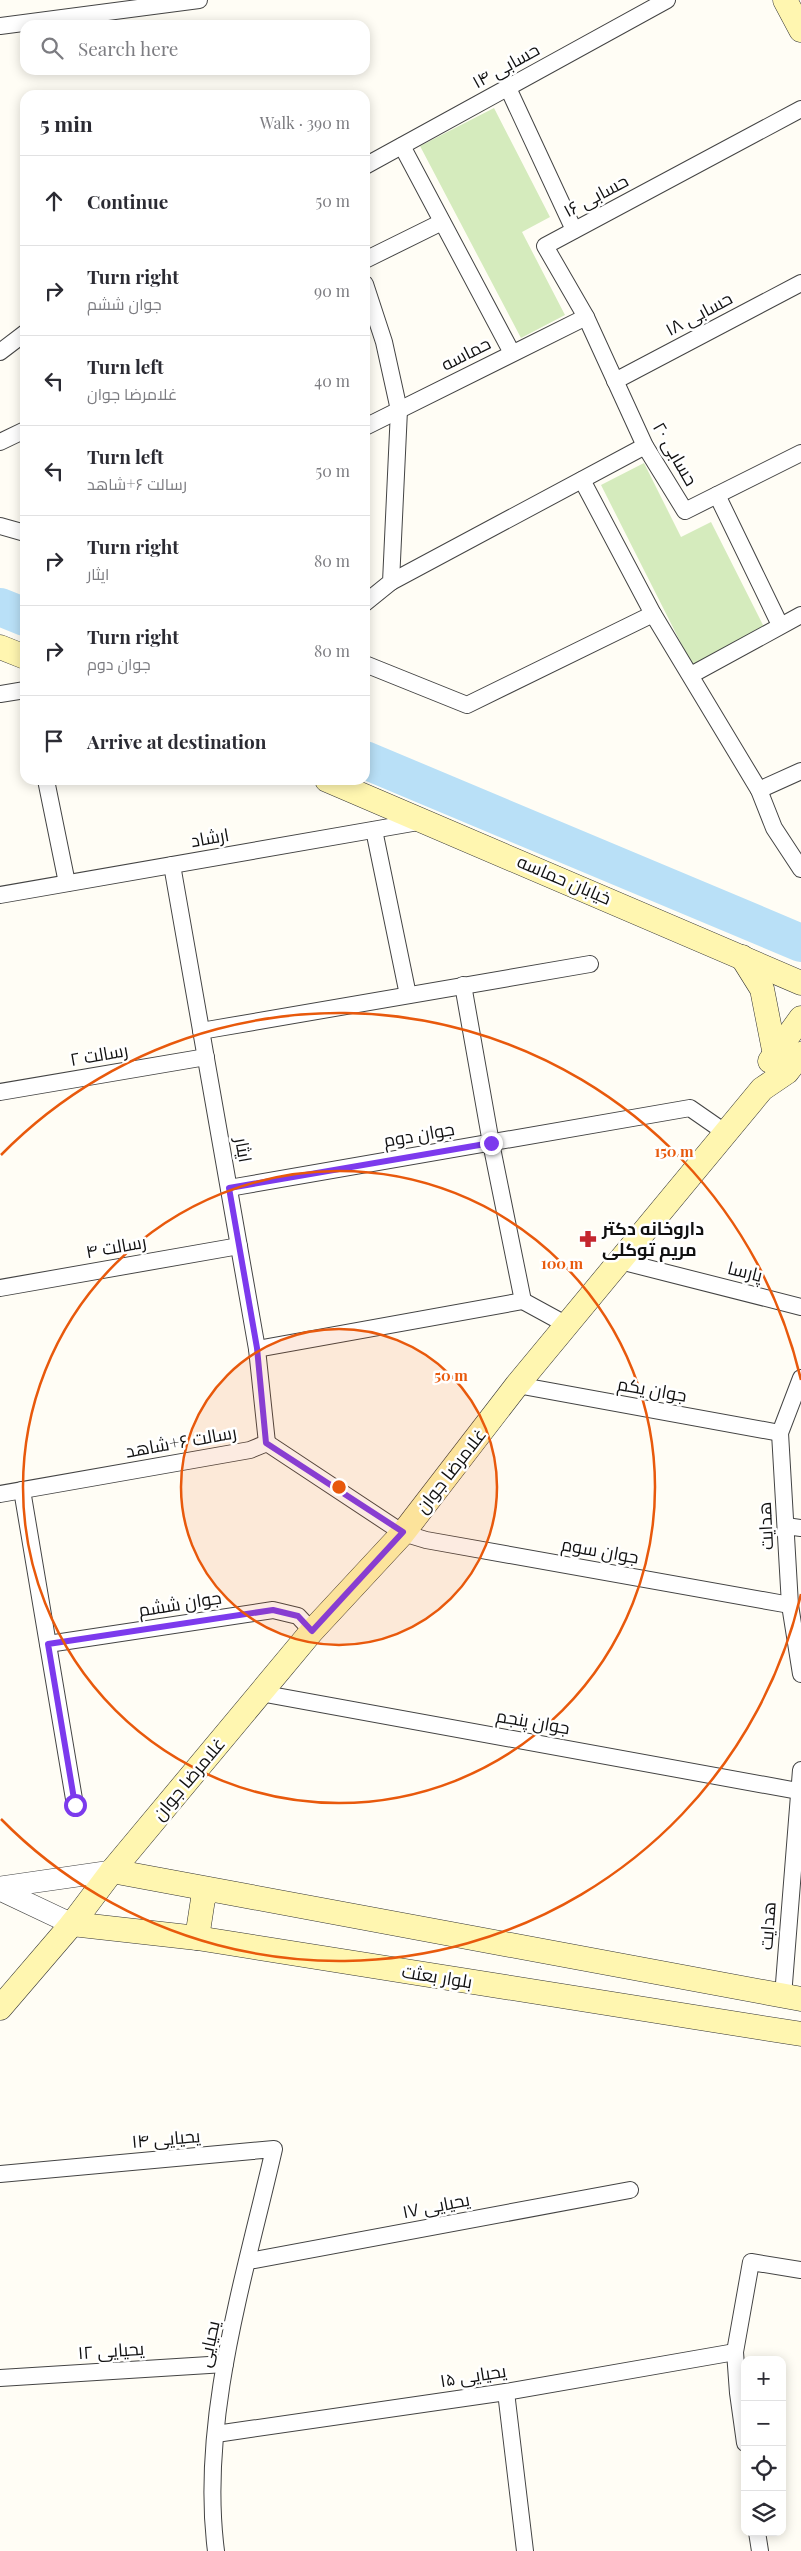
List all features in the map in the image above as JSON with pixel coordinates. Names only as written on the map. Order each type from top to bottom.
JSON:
[{"type":"main road","points":[[785,0],[800,25]]},
{"type":"main road","points":[[0,647],[20,655]]},
{"type":"main road","name":"خیابان حماسه","points":[[339,785],[801,983]]},
{"type":"main road","points":[[742,957],[762,989],[793,1057]]},
{"type":"main road","name":"غلامرضا جوان","points":[[0,2008],[72,1924],[112,1872],[312,1631],[403,1532],[517,1385],[762,1089],[770,1061],[793,1057],[801,1018]]},
{"type":"main road","points":[[112,1872],[792,1997]]},
{"type":"main road","points":[[197,1938],[203,1899],[209,1890]]},
{"type":"main road","name":"بلوار بعثت","points":[[72,1924],[197,1938],[801,2034]]},
{"type":"street","points":[[46,20],[199,0]]},
{"type":"street","name":"حسابی ۱۴","points":[[370,163],[667,0]]},
{"type":"street","points":[[0,26],[20,23]]},
{"type":"street","points":[[508,88],[574,230]]},
{"type":"street","name":"حسابی ۱۶","points":[[615,381],[586,317],[545,246],[801,109]]},
{"type":"street","points":[[402,146],[512,353]]},
{"type":"street","points":[[370,258],[442,222]]},
{"type":"street","name":"حسابی ۱۸","points":[[615,381],[801,283]]},
{"type":"street","points":[[370,299],[384,342],[399,410],[391,582]]},
{"type":"street","name":"حماسه","points":[[370,424],[586,317]]},
{"type":"street","points":[[0,352],[20,337]]},
{"type":"street","name":"حسابی ۲۰","points":[[615,381],[645,446],[685,511],[801,453]]},
{"type":"street","points":[[0,442],[20,432]]},
{"type":"street","points":[[370,598],[391,582],[645,446]]},
{"type":"street","points":[[582,480],[654,614],[759,790],[774,828],[801,869]]},
{"type":"street","points":[[717,495],[780,625]]},
{"type":"street","points":[[0,526],[20,532]]},
{"type":"street","points":[[370,666],[467,705],[654,614]]},
{"type":"street","points":[[691,675],[801,615]]},
{"type":"street","points":[[0,694],[20,691]]},
{"type":"street","points":[[759,790],[801,771]]},
{"type":"street","points":[[47,785],[67,884]]},
{"type":"street","name":"ارشاد","points":[[0,895],[426,821]]},
{"type":"street","points":[[374,830],[408,995]]},
{"type":"street","name":"ایثار","points":[[172,865],[257,1348],[266,1443]]},
{"type":"street","points":[[201,1031],[590,964]]},
{"type":"street","points":[[463,986],[491,1143],[523,1301]]},
{"type":"street","name":"رسالت ۲","points":[[0,1092],[206,1057]]},
{"type":"street","name":"جوان دوم","points":[[229,1188],[690,1108],[726,1133]]},
{"type":"street","name":"رسالت ۴","points":[[0,1288],[239,1246]]},
{"type":"street","name":"پارسا","points":[[620,1261],[801,1307]]},
{"type":"street","points":[[257,1348],[523,1301],[567,1325]]},
{"type":"street","name":"هدایت","points":[[801,1378],[780,1433],[793,1527],[790,1605],[801,1674]]},
{"type":"street","name":"جوان یکم","points":[[517,1385],[780,1433]]},
{"type":"street","points":[[266,1443],[403,1532]]},
{"type":"street","name":"رسالت ۶+شاهد","points":[[0,1494],[250,1450],[266,1443]]},
{"type":"street","points":[[22,1490],[75,1805]]},
{"type":"street","name":"جوان سوم","points":[[403,1532],[426,1540],[790,1605]]},
{"type":"street","name":"جوان ششم","points":[[48,1644],[273,1610],[298,1616],[312,1631]]},
{"type":"street","name":"جوان پنجم","points":[[260,1693],[798,1791]]},
{"type":"street","name":"هدایت","points":[[792,1997],[798,1791],[801,1770]]},
{"type":"street","points":[[0,1889],[112,1872]]},
{"type":"street","points":[[0,1889],[72,1924]]},
{"type":"street","name":"یحیایی ۱۴","points":[[0,2174],[274,2149]]},
{"type":"street","name":"یحیایی","points":[[216,2551],[214,2487],[216,2434],[225,2364],[274,2149]]},
{"type":"street","name":"یحیایی ۱۷","points":[[249,2261],[630,2190]]},
{"type":"street","points":[[741,2414],[735,2352],[752,2262],[801,2270]]},
{"type":"street","name":"یحیایی ۱۵","points":[[216,2434],[506,2392],[735,2352]]},
{"type":"street","name":"یحیایی ۱۲","points":[[0,2378],[225,2364]]},
{"type":"street","points":[[506,2392],[525,2551]]},
{"type":"street","points":[[758,2536],[760,2551]]},
{"type":"green space","points":[[494,108],[550,217],[522,232],[565,315],[521,338],[420,146]]},
{"type":"green space","points":[[644,463],[681,537],[711,522],[765,629],[692,665],[601,485]]},
{"type":"waterway","points":[[0,607],[20,615]]},
{"type":"waterway","points":[[370,762],[801,943]]},
{"type":"place","name":"داروخانه دکتر مریم توکلی","points":[[588,1239]]},
{"type":"route","points":[[75,1805],[48,1644],[273,1610],[298,1616],[312,1631],[403,1532],[266,1443],[257,1348],[229,1188],[491,1143]]}]
